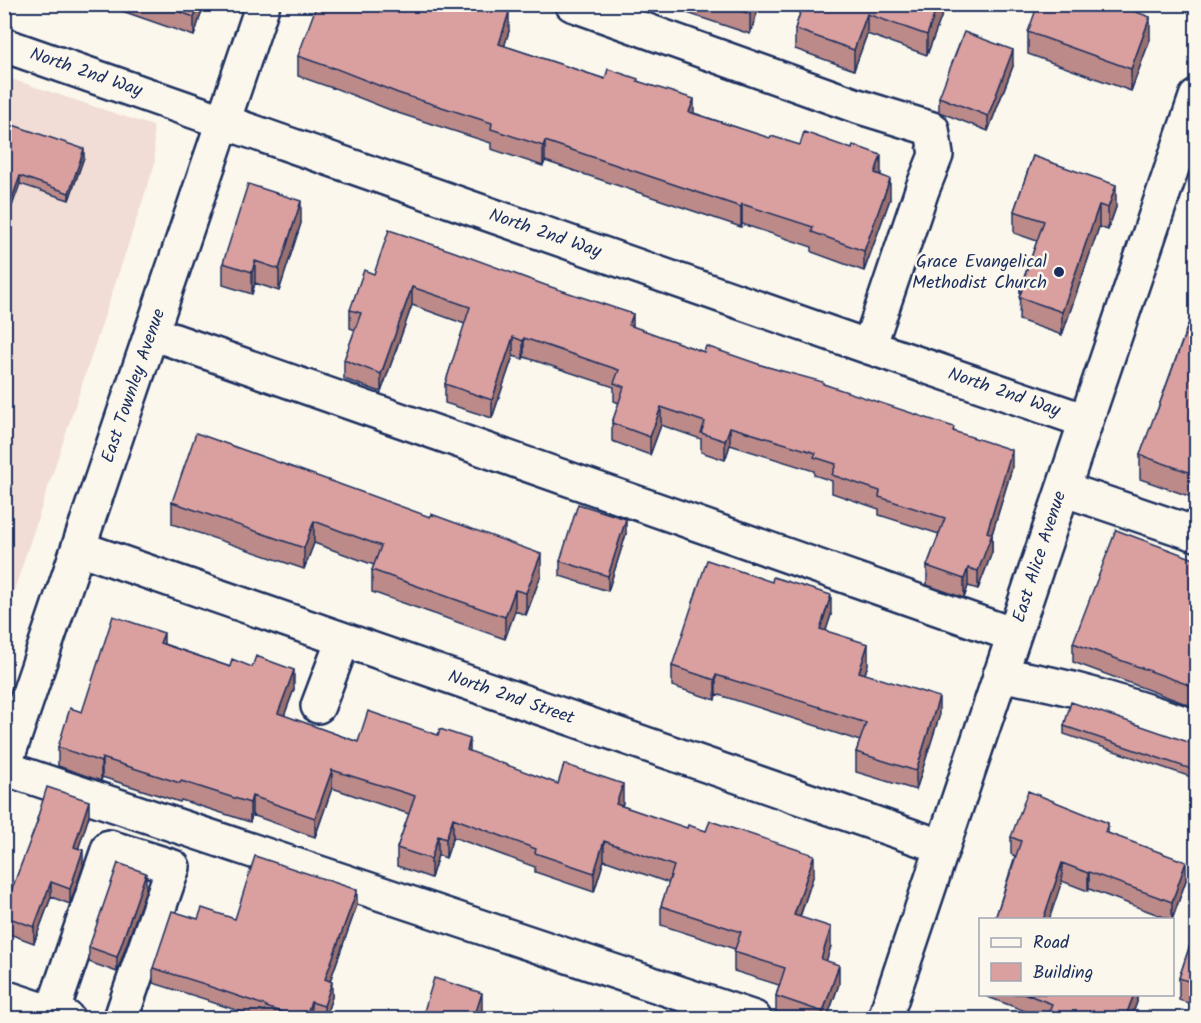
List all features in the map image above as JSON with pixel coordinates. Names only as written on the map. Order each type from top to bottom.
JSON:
[{"type":"street","name":"East Townley Avenue","points":[[4,767],[262,4]]},
{"type":"street","points":[[572,4],[854,105],[932,129],[936,155],[869,347]]},
{"type":"street","name":"North 2nd Way","points":[[4,45],[1086,421]]},
{"type":"street","name":"East Alice Avenue","points":[[885,1018],[1197,97]]},
{"type":"street","points":[[152,333],[1014,636]]},
{"type":"street","points":[[1063,489],[1197,534]]},
{"type":"street","name":"North 2nd Street","points":[[79,548],[943,847]]},
{"type":"street","points":[[318,706],[343,640]]},
{"type":"street","points":[[1000,675],[1035,680],[1116,700],[1197,727]]},
{"type":"street","points":[[4,767],[754,1018]]},
{"type":"street","points":[[4,998],[59,1016],[110,846],[173,867],[121,1018]]},
{"type":"shaded area","points":[[5,77],[153,126],[155,163],[5,618]]},
{"type":"building","points":[[159,4],[198,4],[194,17]]},
{"type":"building","points":[[317,4],[487,4],[509,12],[499,44],[605,79],[608,69],[638,79],[637,81],[694,99],[689,112],[770,138],[771,136],[800,145],[804,132],[852,149],[853,145],[881,155],[875,173],[890,179],[864,251],[812,232],[813,227],[742,204],[741,207],[545,141],[543,146],[491,129],[492,123],[398,93],[298,56]]},
{"type":"building","points":[[721,4],[753,4],[750,14]]},
{"type":"building","points":[[803,4],[938,4],[927,35],[867,14],[854,50],[795,29]]},
{"type":"building","points":[[1038,4],[1115,4],[1150,17],[1131,69],[1028,32]]},
{"type":"building","points":[[964,32],[1013,50],[988,116],[939,97]]},
{"type":"building","points":[[4,122],[84,149],[69,193],[20,176],[4,221]]},
{"type":"building","name":"Grace Evangelical Methodist Church","points":[[1033,156],[1116,185],[1108,208],[1099,205],[1062,312],[1019,297],[1044,221],[1014,211]]},
{"type":"building","points":[[248,184],[301,201],[279,269],[255,261],[252,272],[223,263]]},
{"type":"building","points":[[389,230],[633,314],[629,325],[704,352],[706,346],[764,366],[823,382],[823,384],[954,427],[953,431],[1012,450],[987,532],[992,534],[978,571],[968,568],[964,579],[927,566],[945,518],[879,497],[880,491],[832,475],[836,464],[814,457],[816,453],[730,427],[725,441],[701,433],[705,422],[661,407],[650,437],[612,423],[624,387],[614,383],[619,370],[524,338],[523,341],[513,337],[492,400],[445,384],[470,307],[412,287],[381,374],[344,360],[361,313],[350,310],[364,270],[374,274]]},
{"type":"building","points":[[1197,301],[1197,475],[1140,455]]},
{"type":"building","points":[[196,433],[430,517],[431,514],[541,554],[526,593],[515,590],[505,617],[372,570],[381,546],[314,521],[304,548],[172,502]]},
{"type":"building","points":[[578,504],[626,519],[608,576],[560,561]]},
{"type":"building","points":[[1116,530],[1197,560],[1197,688],[1073,643]]},
{"type":"building","points":[[707,560],[772,582],[773,577],[831,595],[820,629],[868,644],[859,672],[939,697],[916,771],[856,752],[866,723],[716,675],[715,680],[672,666]]},
{"type":"building","points":[[113,616],[164,633],[160,643],[230,667],[232,659],[252,667],[256,656],[294,670],[278,713],[358,742],[368,711],[438,735],[440,729],[470,739],[467,750],[558,784],[564,764],[623,784],[616,804],[687,828],[688,825],[706,831],[710,821],[814,855],[794,915],[831,927],[821,959],[839,965],[823,1012],[776,996],[785,968],[734,952],[741,932],[661,906],[674,866],[604,841],[594,873],[535,853],[536,849],[453,818],[446,839],[438,836],[431,859],[397,848],[415,796],[332,770],[315,818],[252,796],[250,803],[102,758],[101,762],[58,747],[70,708],[82,712]]},
{"type":"building","points":[[1071,702],[1197,745],[1197,771],[1064,726]]},
{"type":"building","points":[[47,787],[89,801],[74,847],[83,850],[70,889],[51,882],[34,927],[4,916],[4,910],[38,820]]},
{"type":"building","points":[[1028,791],[1108,823],[1105,832],[1186,862],[1172,902],[1062,863],[1044,918],[996,918],[1021,841],[1011,837]]},
{"type":"building","points":[[255,856],[357,890],[325,979],[332,982],[324,1006],[311,1002],[305,1018],[299,1018],[153,968],[172,911],[198,919],[202,908],[235,919]]},
{"type":"building","points":[[118,863],[146,873],[117,957],[89,947]]},
{"type":"building","points":[[1197,924],[1197,984],[1179,978]]},
{"type":"building","points":[[434,978],[482,993],[474,1018],[422,1018]]},
{"type":"building","points":[[1031,996],[1133,996],[1125,1018],[1071,1018],[1049,1011],[1052,1004]]},
{"type":"place","name":"Grace Evangelical Methodist Church","points":[[1059,272]]}]
